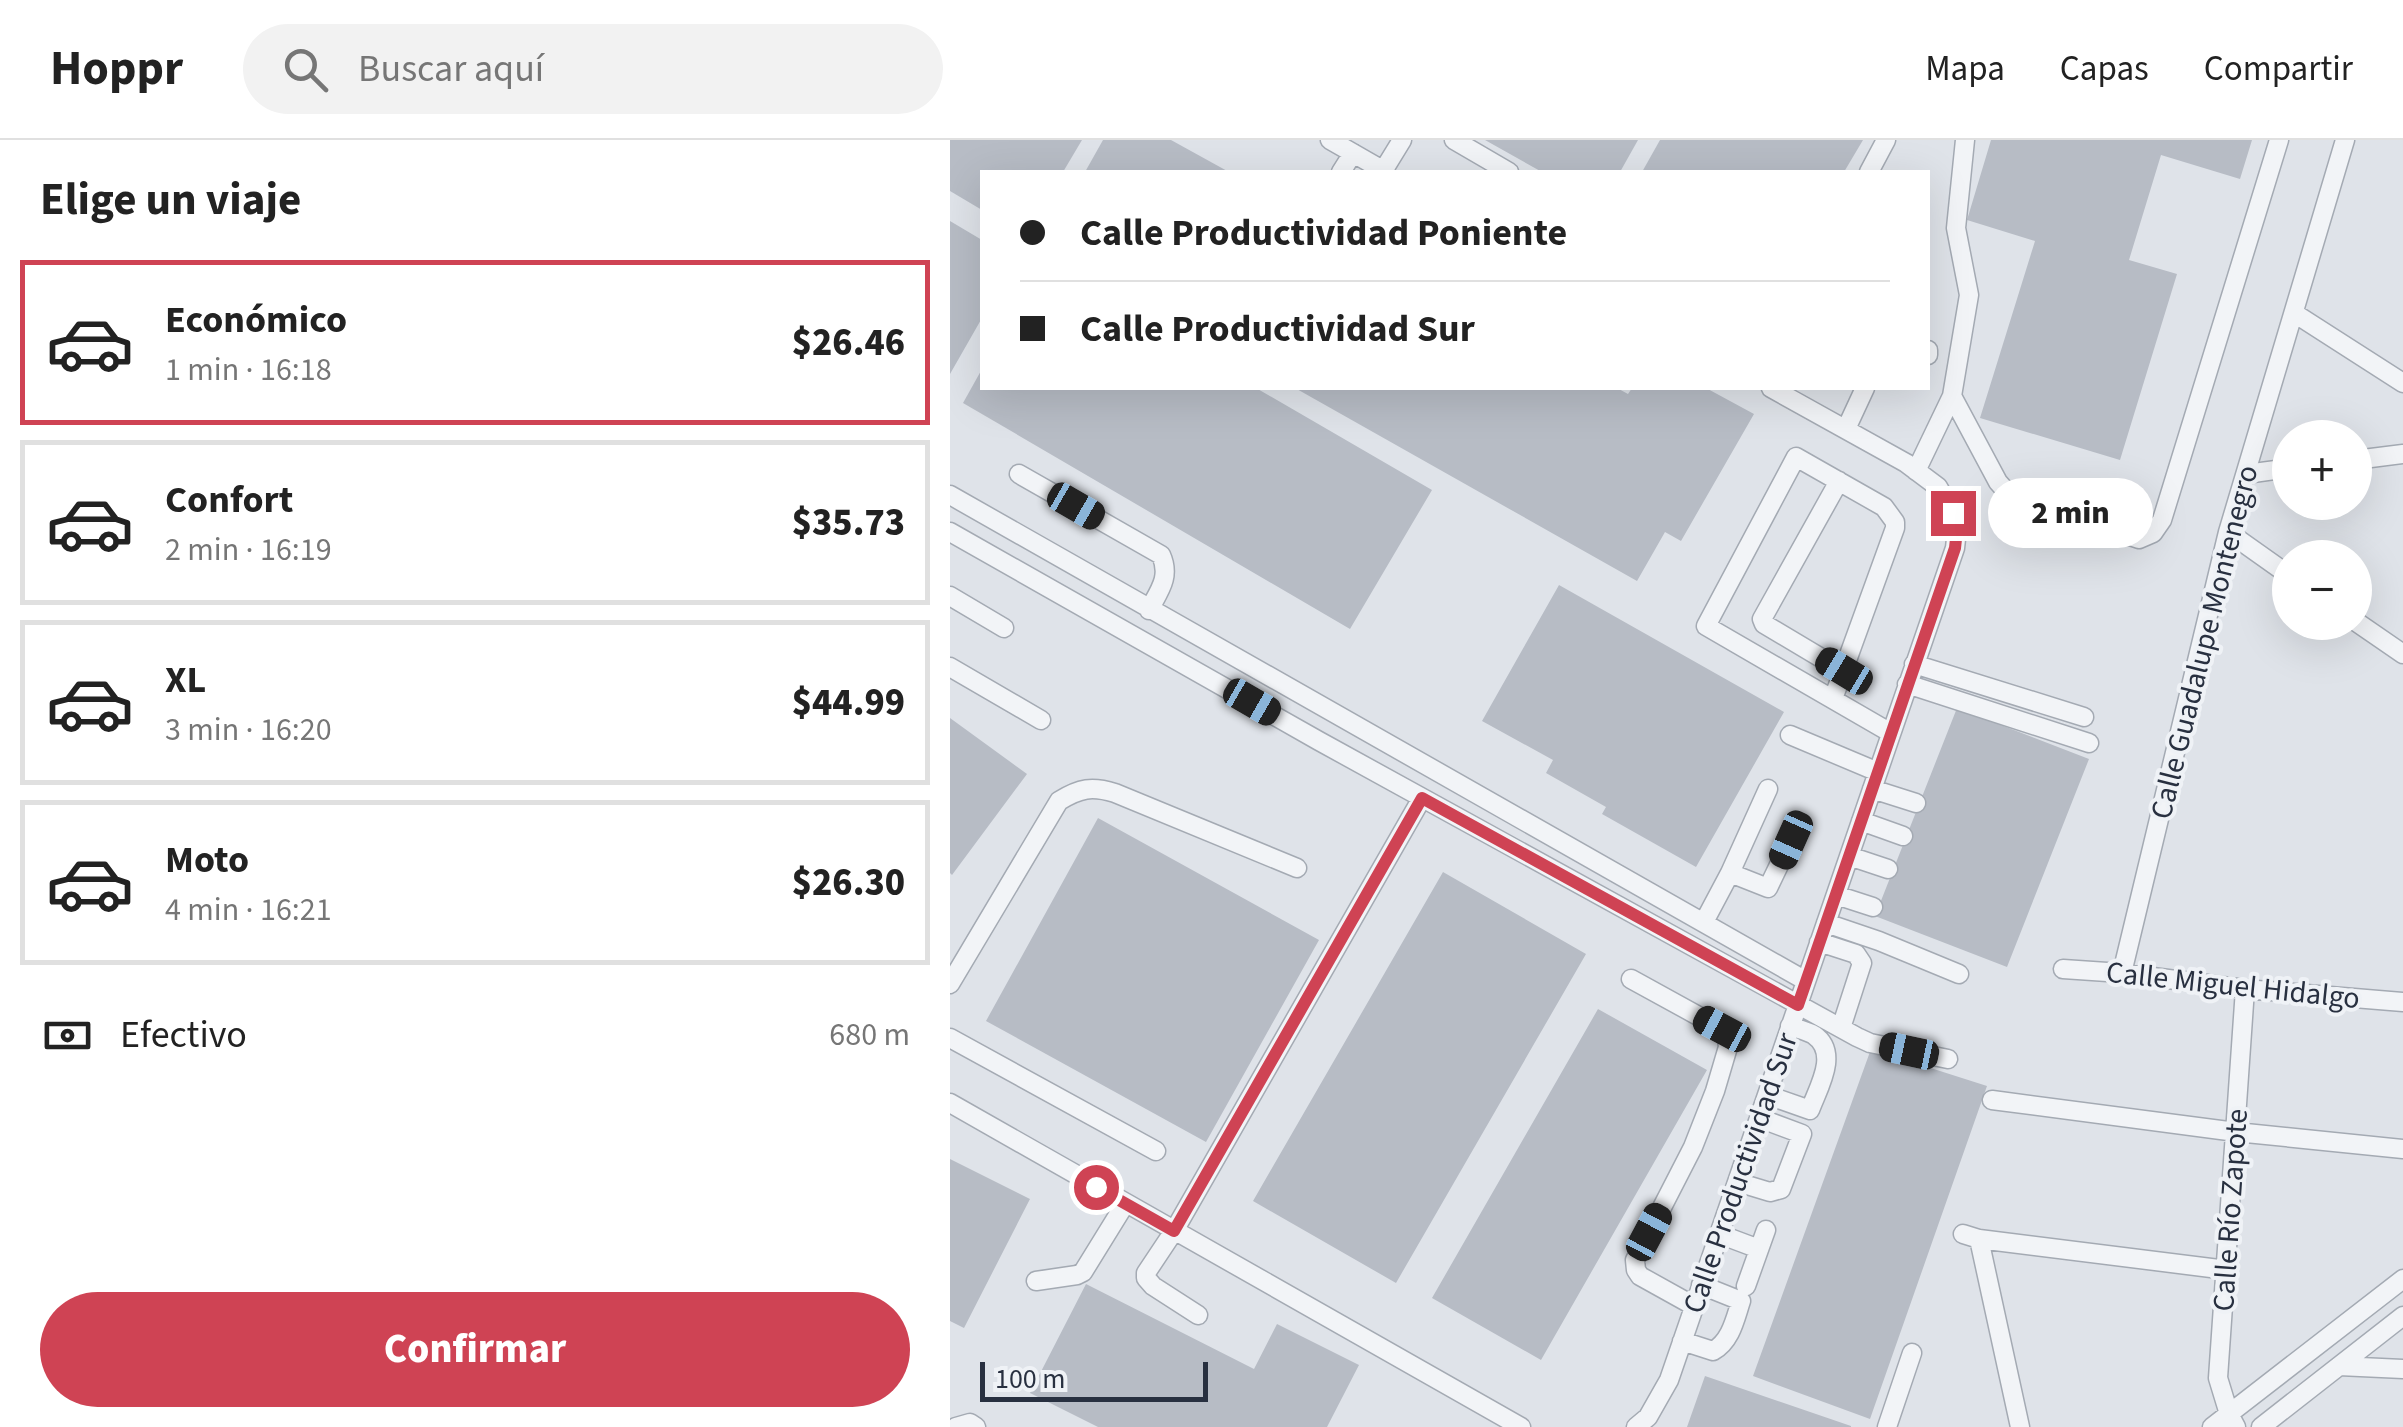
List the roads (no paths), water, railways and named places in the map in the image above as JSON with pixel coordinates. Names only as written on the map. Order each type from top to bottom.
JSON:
[{"type":"street","points":[[1330,140],[1382,170]]},
{"type":"street","points":[[1386,170],[1402,140]]},
{"type":"street","points":[[1454,140],[1506,170]]},
{"type":"street","points":[[1870,170],[1886,140]]},
{"type":"street","points":[[1775,390],[1916,471],[1952,396],[1969,295],[1956,228],[1966,140]]},
{"type":"street","points":[[1952,396],[2006,492],[2139,539],[2153,532],[2162,520],[2279,140]]},
{"type":"street","name":"Calle Guadalupe Montenegro","points":[[2122,973],[2228,532],[2345,140]]},
{"type":"street","points":[[1343,170],[1353,153]]},
{"type":"street","points":[[2294,313],[2403,382]]},
{"type":"street","points":[[1846,430],[1863,390]]},
{"type":"street","points":[[2372,458],[2403,454]]},
{"type":"street","points":[[1834,699],[1895,522],[1884,507],[1796,457],[1706,626],[1892,733]]},
{"type":"street","points":[[2246,474],[2272,470]]},
{"type":"street","name":"Calle Productividad Sur","points":[[1636,1427],[1648,1417],[1682,1342],[1955,548],[1957,530],[1953,513],[1938,487],[1916,471]]},
{"type":"street","points":[[1019,474],[1161,556],[1166,578],[1149,610]]},
{"type":"street","points":[[1839,481],[1762,619],[1764,624],[1844,671]]},
{"type":"street","points":[[950,496],[1806,981]]},
{"type":"street","points":[[950,532],[1841,1028],[1870,1043],[1948,1058]]},
{"type":"street","points":[[2228,532],[2272,563]]},
{"type":"street","points":[[950,596],[1004,628]]},
{"type":"street","points":[[2372,633],[2403,654]]},
{"type":"street","points":[[1914,664],[2084,717]]},
{"type":"street","points":[[950,667],[1041,720]]},
{"type":"street","points":[[1907,684],[2089,743]]},
{"type":"street","points":[[1319,740],[1333,712]]},
{"type":"street","points":[[1790,734],[1916,802]]},
{"type":"street","points":[[950,984],[1059,800],[1078,789],[1096,787],[1116,793],[1297,868]]},
{"type":"street","points":[[1704,922],[1768,789]]},
{"type":"street","points":[[1198,1315],[1153,1286],[1146,1273],[1174,1231],[1422,798]]},
{"type":"street","points":[[1861,820],[1903,836]]},
{"type":"street","points":[[1730,873],[1768,888],[1791,840]]},
{"type":"street","points":[[1849,856],[1888,869]]},
{"type":"street","points":[[1836,895],[1873,907]]},
{"type":"street","points":[[1826,923],[1959,974]]},
{"type":"street","points":[[1819,942],[1856,954],[1862,963],[1841,1028]]},
{"type":"street","name":"Calle Miguel Hidalgo","points":[[2062,968],[2403,1002]]},
{"type":"street","points":[[1631,980],[1722,1029],[1727,1038],[1716,1091],[1693,1147],[1634,1260],[1640,1276],[1694,1306]]},
{"type":"street","name":"Calle Río Zapote","points":[[2233,1420],[2218,1378],[2245,989]]},
{"type":"street","points":[[1767,1095],[1810,1110],[1827,1063],[1823,1044],[1813,1035],[1790,1026]]},
{"type":"street","points":[[950,1038],[1156,1150]]},
{"type":"street","points":[[1992,1100],[2403,1149]]},
{"type":"street","points":[[950,1103],[1520,1427]]},
{"type":"street","points":[[1737,1182],[1770,1192],[1781,1189],[1802,1134],[1759,1118]]},
{"type":"street","points":[[1036,1281],[1083,1272],[1125,1204]]},
{"type":"street","points":[[1746,1286],[1766,1230]]},
{"type":"street","points":[[1719,1234],[1759,1249]]},
{"type":"street","points":[[2020,1427],[1971,1236],[2227,1270]]},
{"type":"street","points":[[2212,1427],[2233,1420],[2403,1278]]},
{"type":"street","points":[[1682,1342],[1713,1350],[1722,1346],[1741,1301],[1701,1285]]},
{"type":"street","points":[[2261,1427],[2403,1316]]},
{"type":"street","points":[[1887,1427],[1912,1353]]},
{"type":"street","points":[[2339,1366],[2403,1369]]}]
